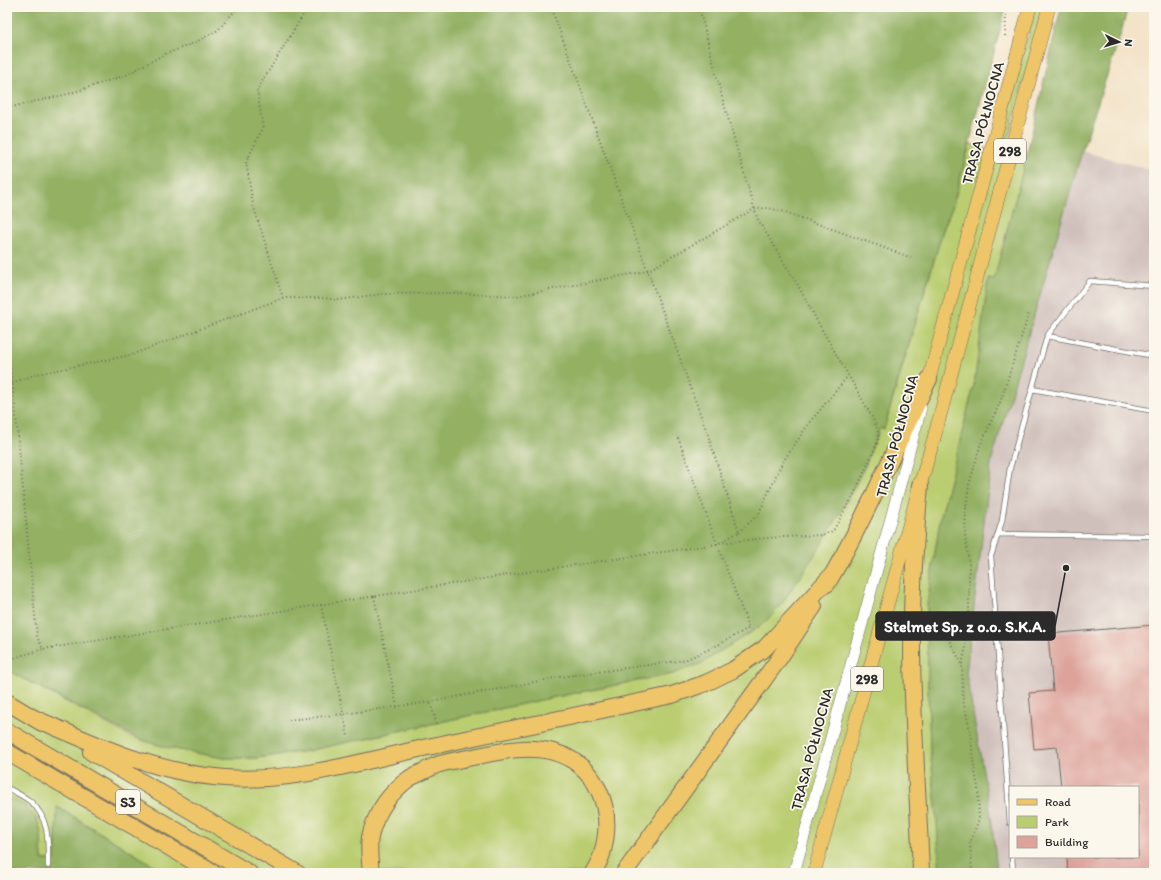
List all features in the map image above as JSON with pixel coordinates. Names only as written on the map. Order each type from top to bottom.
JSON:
[{"type":"highway","points":[[624,873],[799,630],[852,541],[882,480],[897,443],[929,379]]},
{"type":"highway","points":[[920,485],[914,561],[912,677],[922,873]]},
{"type":"highway","points":[[34,718],[108,751],[183,773],[225,778],[263,778],[324,770],[672,695],[706,684],[733,670],[765,648],[832,575]]},
{"type":"highway","points":[[7,702],[297,873]]},
{"type":"highway","name":"S3","points":[[7,731],[249,873]]},
{"type":"highway","points":[[371,873],[369,855],[370,837],[377,816],[390,796],[410,778],[439,764],[505,750],[535,749],[551,751],[580,765],[593,780],[604,803],[607,820],[606,838],[602,856],[593,873]]},
{"type":"highway","name":"S3","points":[[7,752],[213,873]]},
{"type":"highway","points":[[174,851],[202,873]]},
{"type":"main road","name":"TRASA PÓŁNOCNA","points":[[929,379],[1030,7]]},
{"type":"main road","name":"298","points":[[814,873],[934,438],[1049,7]]},
{"type":"street","name":"TRASA PÓŁNOCNA","points":[[794,873],[929,379]]},
{"type":"lane","points":[[1009,809],[991,556],[1002,521],[1010,468],[1047,336],[1090,281],[1154,286]]},
{"type":"lane","points":[[1047,336],[1154,356]]},
{"type":"lane","points":[[1032,389],[1154,411]]},
{"type":"lane","points":[[998,534],[1154,536]]},
{"type":"lane","points":[[7,788],[31,802],[42,815],[48,834],[48,866]]},
{"type":"lane","points":[[1012,858],[1014,873]]},
{"type":"path","points":[[7,108],[68,94],[126,76],[163,55],[194,43],[218,30],[238,7]]},
{"type":"path","points":[[283,298],[253,205],[246,162],[263,128],[258,90],[308,7]]},
{"type":"path","points":[[551,7],[709,438],[740,532]]},
{"type":"path","points":[[7,660],[43,649],[374,596],[717,544],[767,538],[822,535],[833,531],[854,494],[877,444],[879,436],[871,414],[848,376],[799,287],[757,218],[699,7]]},
{"type":"path","points":[[1005,36],[1006,15],[1009,7]]},
{"type":"path","points":[[12,383],[37,374],[131,354],[283,298],[324,298],[338,300],[381,294],[516,296],[647,271],[754,209],[768,208],[785,212],[912,258]]},
{"type":"path","points":[[972,873],[970,843],[979,819],[978,788],[973,761],[971,734],[963,701],[962,664],[965,651],[969,612],[969,563],[966,534],[966,507],[969,485],[980,446],[1001,400],[1030,313]]},
{"type":"path","points":[[7,341],[15,406],[36,636],[43,649]]},
{"type":"path","points":[[717,544],[740,532],[758,515],[782,464],[810,422],[848,376]]},
{"type":"path","points":[[7,407],[15,406]]},
{"type":"path","points":[[288,720],[430,702],[560,677],[685,660],[714,648],[749,628],[677,435]]},
{"type":"path","points":[[374,596],[397,706]]},
{"type":"path","points":[[321,605],[348,737]]},
{"type":"path","points":[[944,631],[962,664]]},
{"type":"path","points":[[430,702],[437,726]]},
{"type":"shaded area","points":[[1082,151],[1154,171],[1154,873],[997,873],[992,822],[966,673],[991,463]]},
{"type":"green space","points":[[7,7],[1006,7],[953,205],[944,227],[884,429],[880,428],[864,468],[821,545],[779,608],[764,623],[700,664],[673,674],[550,698],[307,751],[256,758],[224,758],[169,748],[141,740],[7,670]]},
{"type":"green space","points":[[1036,7],[1043,7],[1004,155],[1025,162],[994,280],[989,279],[974,385],[940,520],[927,605],[930,749],[936,806],[940,873],[166,873],[58,807],[55,860],[42,860],[40,828],[25,806],[7,796],[7,670],[132,737],[169,748],[224,758],[256,758],[307,751],[550,698],[673,674],[700,664],[764,623],[779,608],[821,545],[864,468],[880,428],[884,429],[944,227],[953,205],[970,144],[996,153]]},
{"type":"green space","points":[[1061,7],[1128,7],[1120,36],[1082,151],[991,463],[966,673],[992,822],[997,873],[940,873],[936,806],[930,749],[927,605],[940,520],[974,385],[988,279],[994,280],[1025,162]]},
{"type":"green space","points":[[7,796],[27,808],[38,822],[41,832],[42,860],[55,860],[57,807],[166,873],[7,873]]},
{"type":"building","points":[[1154,625],[1154,873],[1068,873],[1067,858],[1139,858],[1139,786],[1061,786],[1057,747],[1034,749],[1029,693],[1053,691],[1048,634]]},
{"type":"place","name":"Stelmet Sp. z o.o. S.K.A.","points":[[1066,568]]}]
